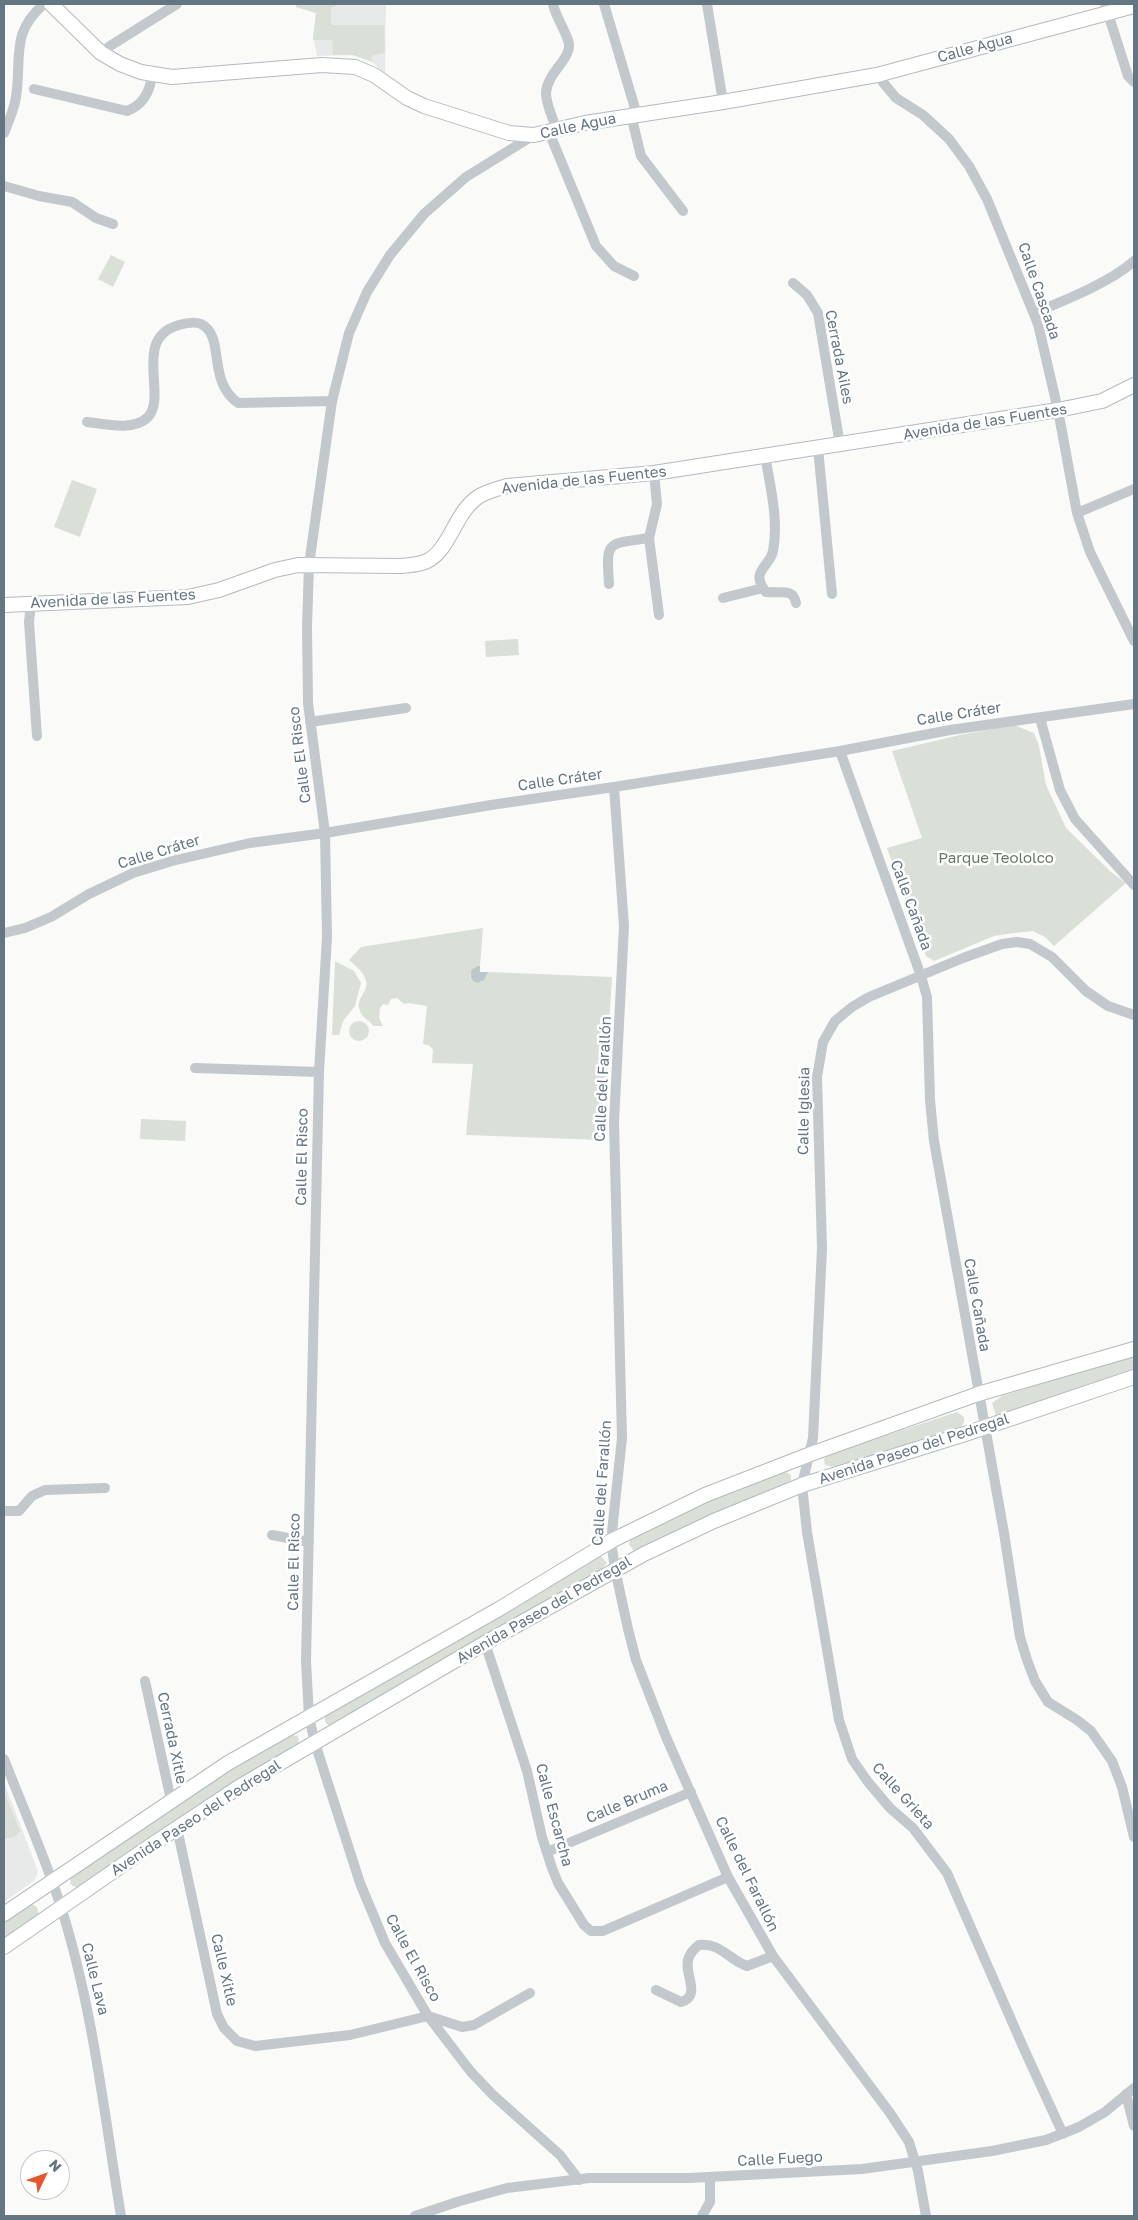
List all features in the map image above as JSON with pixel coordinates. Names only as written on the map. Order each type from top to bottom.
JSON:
[{"type":"main road","name":"Calle Agua","points":[[51,4],[101,53],[125,67],[152,75],[172,77],[340,64],[355,67],[374,75],[407,98],[424,106],[509,133],[534,135],[585,123],[723,102],[877,75],[1107,9],[1134,6]]},
{"type":"main road","name":"Avenida de las Fuentes","points":[[4,605],[188,597],[219,590],[275,570],[309,564],[400,566],[417,564],[429,560],[439,551],[465,509],[477,498],[491,490],[507,486],[654,473],[1058,410],[1102,401],[1134,385]]},
{"type":"main road","name":"Avenida Paseo del Pedregal","points":[[4,1914],[228,1763],[499,1609],[611,1541],[705,1496],[808,1455],[978,1394],[1134,1348]]},
{"type":"main road","name":"Avenida Paseo del Pedregal","points":[[4,1948],[239,1787],[615,1569],[714,1521],[802,1485],[986,1427],[1134,1377]]},
{"type":"street","points":[[4,133],[15,105],[22,33],[32,15],[44,4]]},
{"type":"street","points":[[101,53],[177,4]]},
{"type":"street","points":[[553,4],[556,17],[569,44],[568,53],[552,73],[546,94],[553,131],[596,246],[614,266],[634,276]]},
{"type":"street","points":[[604,4],[634,115],[641,156],[683,211]]},
{"type":"street","points":[[707,4],[723,102]]},
{"type":"street","points":[[1107,9],[1128,76],[1134,82]]},
{"type":"street","points":[[34,89],[127,111],[136,108],[145,98],[151,84],[152,75]]},
{"type":"street","name":"Calle Cascada","points":[[877,75],[896,98],[923,115],[949,139],[969,166],[987,199],[1034,314],[1058,410],[1077,513],[1090,552],[1134,641]]},
{"type":"street","name":"Calle El Risco","points":[[534,135],[466,177],[424,214],[390,255],[367,292],[349,333],[332,401],[309,564],[306,656],[310,722],[325,833],[327,937],[319,1072],[306,1661],[310,1717],[315,1743],[360,1883],[385,1943],[428,2016],[471,2072],[500,2102],[560,2155],[579,2180]]},
{"type":"street","points":[[4,186],[39,196],[72,202],[96,218],[114,224]]},
{"type":"street","points":[[1034,314],[1127,268],[1134,261]]},
{"type":"street","name":"Cerrada Ailes","points":[[793,284],[807,295],[818,313],[840,445]]},
{"type":"street","points":[[87,422],[114,425],[138,424],[146,419],[153,411],[155,403],[152,357],[156,344],[170,329],[188,322],[199,323],[213,336],[218,373],[222,386],[230,397],[238,403],[332,401]]},
{"type":"street","points":[[818,448],[832,594]]},
{"type":"street","points":[[765,456],[775,532],[773,554],[761,569],[760,578],[766,592],[784,591],[791,593],[795,596],[796,604]]},
{"type":"street","points":[[654,473],[657,504],[649,538],[659,615]]},
{"type":"street","points":[[1077,513],[1134,489]]},
{"type":"street","points":[[609,584],[607,555],[610,548],[616,544],[649,538]]},
{"type":"street","points":[[723,598],[763,588]]},
{"type":"street","points":[[31,604],[29,622],[37,736]]},
{"type":"street","name":"Calle Cráter","points":[[4,933],[26,928],[51,917],[89,894],[141,870],[250,843],[325,833],[492,804],[614,788],[840,751],[950,730],[1134,704]]},
{"type":"street","points":[[310,722],[406,708]]},
{"type":"street","points":[[1040,718],[1060,790],[1075,819],[1134,885]]},
{"type":"street","name":"Calle Cañada","points":[[840,751],[921,976],[926,997],[930,1100],[934,1141],[978,1394],[986,1427],[1020,1637],[1035,1681],[1048,1702],[1077,1720],[1091,1732],[1112,1761],[1122,1788],[1134,1837]]},
{"type":"street","name":"Calle del Farallón","points":[[614,788],[624,926],[614,1122],[622,1438],[611,1541],[628,1629],[636,1660],[666,1737],[728,1877],[773,1956],[890,2113],[909,2142],[916,2162],[926,2216]]},
{"type":"street","name":"Calle Iglesia","points":[[808,1455],[813,1438],[822,1248],[816,1077],[823,1042],[835,1021],[852,1007],[869,997],[963,958],[1002,944],[1018,942],[1030,944],[1052,957],[1086,992],[1108,1006],[1134,1016]]},
{"type":"street","points":[[195,1068],[319,1072]]},
{"type":"street","name":"Calle Grieta","points":[[808,1455],[802,1485],[807,1532],[839,1720],[852,1758],[868,1782],[890,1808],[912,1828],[947,1873],[1063,2134]]},
{"type":"street","points":[[4,1511],[19,1511],[32,1496],[45,1490],[105,1488]]},
{"type":"street","points":[[272,1535],[309,1542]]},
{"type":"street","name":"Calle Escarcha","points":[[485,1643],[527,1771],[547,1852],[558,1883],[577,1916],[591,1931],[603,1931],[728,1877]]},
{"type":"street","name":"Cerrada Xitle","points":[[145,1681],[171,1800]]},
{"type":"street","name":"Calle Lava","points":[[4,1759],[61,1908],[90,2020],[121,2216]]},
{"type":"street","name":"Calle Bruma","points":[[547,1852],[690,1792]]},
{"type":"street","name":"Calle Xitle","points":[[177,1828],[217,2014],[224,2028],[237,2041],[256,2046],[350,2036],[428,2016]]},
{"type":"street","points":[[656,1990],[681,2002],[690,1997],[693,1992],[687,1965],[688,1958],[699,1945],[709,1944],[722,1949],[736,1962],[748,1966],[773,1956]]},
{"type":"street","points":[[428,2016],[462,2027],[474,2025],[530,1993]]},
{"type":"street","points":[[1130,2091],[1134,2126]]},
{"type":"street","name":"Calle Fuego","points":[[415,2216],[507,2188],[589,2178],[710,2178],[862,2169],[992,2151],[1046,2140],[1080,2127],[1105,2112],[1130,2091]]},
{"type":"street","points":[[702,2216],[710,2202],[710,2178]]},
{"type":"shaded area","points":[[296,4],[386,4],[385,73],[372,62],[359,56],[317,56],[313,37],[316,13],[296,7]]},
{"type":"shaded area","points":[[480,966],[480,972],[488,972],[484,980],[477,983],[472,979],[471,973],[472,969]]},
{"type":"shaded area","points":[[4,1782],[38,1871],[35,1880],[4,1902]]},
{"type":"green space","points":[[296,4],[335,4],[335,7],[331,7],[331,25],[384,25],[385,53],[372,55],[372,62],[353,55],[333,55],[332,40],[313,40],[316,13],[296,7]]},
{"type":"green space","points":[[111,255],[125,262],[113,287],[98,279]]},
{"type":"green space","points":[[72,480],[97,489],[80,537],[54,527]]},
{"type":"green space","points":[[518,639],[519,655],[486,657],[485,641]]},
{"type":"green space","name":"Parque Teololco","points":[[1014,725],[1034,733],[1039,746],[1046,785],[1066,828],[1111,872],[1126,883],[1054,946],[1045,937],[1033,931],[1014,933],[994,936],[934,961],[926,956],[887,848],[922,838],[892,751]]},
{"type":"green space","points":[[483,928],[480,966],[473,968],[470,976],[481,982],[488,972],[612,977],[602,1140],[466,1135],[473,1064],[432,1063],[433,1050],[430,1046],[423,1044],[427,1006],[404,1004],[397,998],[391,999],[388,1005],[383,1004],[380,1008],[379,1018],[383,1026],[373,1026],[361,1013],[359,1005],[365,989],[365,978],[360,970],[349,960],[361,947]]},
{"type":"green space","points":[[335,961],[354,971],[361,983],[355,1006],[343,1021],[339,1035],[332,1035]]},
{"type":"green space","points":[[359,1021],[366,1024],[369,1031],[366,1038],[359,1041],[352,1038],[349,1031],[352,1024]]},
{"type":"green space","points":[[141,1119],[186,1121],[185,1141],[140,1139]]},
{"type":"green space","points":[[1127,1357],[1134,1357],[1134,1371],[1002,1415],[996,1415],[992,1403],[1002,1396]]},
{"type":"green space","points":[[957,1412],[964,1417],[961,1427],[834,1467],[825,1465],[824,1459],[827,1455]]},
{"type":"green space","points":[[786,1472],[791,1475],[791,1482],[641,1549],[633,1550],[629,1544],[631,1538],[702,1503]]},
{"type":"green space","points":[[600,1555],[607,1563],[598,1573],[335,1724],[329,1726],[325,1722],[325,1714]]},
{"type":"green space","points":[[291,1735],[298,1736],[299,1744],[180,1818],[77,1888],[70,1884],[71,1877],[231,1769]]},
{"type":"green space","points":[[4,1791],[20,1831],[15,1836],[9,1838],[4,1838]]},
{"type":"green space","points":[[31,1904],[37,1907],[39,1916],[4,1939],[4,1921]]}]
